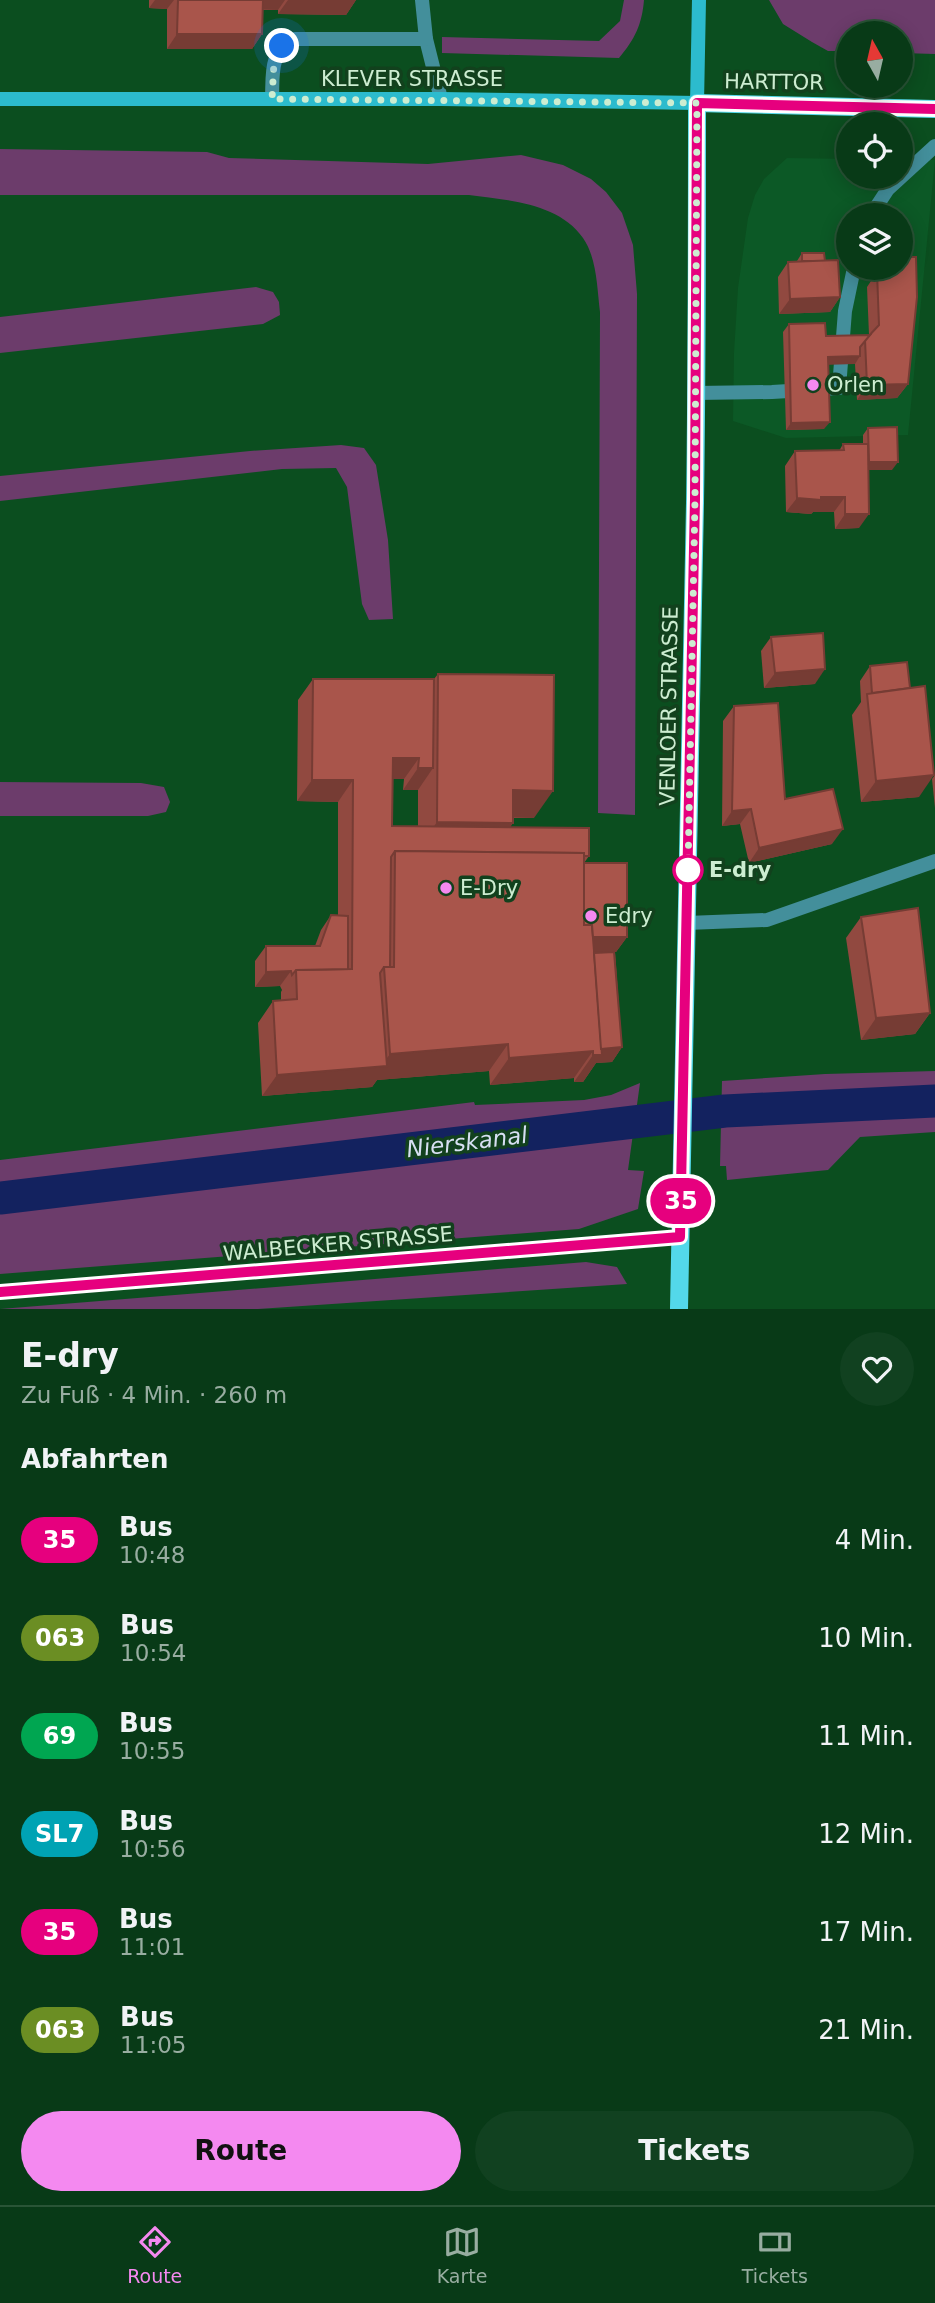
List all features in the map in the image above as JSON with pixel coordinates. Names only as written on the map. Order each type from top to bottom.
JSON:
[{"type":"main road","points":[[697,103],[699,0]]},
{"type":"main road","name":"KLEVER STRASSE","points":[[0,99],[441,99],[697,103]]},
{"type":"main road","name":"HARTTOR","points":[[697,103],[935,109]]},
{"type":"main road","name":"VENLOER STRASSE","points":[[679,1309],[696,393],[697,103]]},
{"type":"street","points":[[422,0],[426,39],[441,99]]},
{"type":"street","points":[[272,99],[274,62],[282,46],[295,39],[426,39]]},
{"type":"street","points":[[879,203],[888,189],[935,146]]},
{"type":"street","points":[[696,393],[839,388],[845,311],[851,280]]},
{"type":"street","points":[[687,923],[767,920],[935,862]]},
{"type":"street","name":"WALBECKER STRASSE","points":[[0,1292],[680,1237]]},
{"type":"shaded area","points":[[624,0],[644,0],[637,31],[619,58],[442,53],[442,37],[599,41],[620,21]]},
{"type":"shaded area","points":[[769,0],[935,0],[935,54],[914,53],[914,21],[836,21],[836,51],[828,51],[783,24]]},
{"type":"shaded area","points":[[0,149],[207,152],[229,158],[428,164],[521,155],[563,165],[591,179],[606,192],[622,213],[633,245],[637,294],[635,815],[598,813],[600,312],[591,255],[588,246],[573,226],[546,210],[531,205],[469,195],[0,195]]},
{"type":"shaded area","points":[[787,158],[836,159],[836,189],[913,189],[913,160],[935,160],[908,435],[786,438],[733,421],[738,288],[748,218],[755,195],[764,179]]},
{"type":"shaded area","points":[[256,287],[273,292],[279,302],[280,315],[263,324],[0,353],[0,317]]},
{"type":"shaded area","points":[[341,445],[364,448],[376,465],[388,540],[393,619],[369,620],[362,604],[347,487],[336,468],[282,469],[0,501],[0,476],[250,451]]},
{"type":"shaded area","points":[[0,782],[141,783],[164,787],[170,802],[166,812],[148,816],[0,816]]},
{"type":"shaded area","points":[[935,1071],[935,1132],[860,1137],[828,1170],[727,1180],[726,1166],[720,1166],[722,1081],[825,1074]]},
{"type":"shaded area","points":[[640,1083],[628,1170],[644,1171],[638,1209],[579,1229],[0,1274],[0,1160],[474,1102],[475,1105],[584,1100],[611,1095]]},
{"type":"shaded area","points":[[586,1262],[617,1267],[627,1284],[258,1309],[0,1309]]},
{"type":"building","points":[[178,0],[263,0],[262,34],[177,34]]},
{"type":"building","points":[[802,253],[824,253],[825,261],[802,261]]},
{"type":"building","points":[[913,257],[916,257],[917,297],[908,384],[867,385],[865,340],[879,325],[877,280],[913,280]]},
{"type":"building","points":[[836,260],[836,280],[839,280],[840,297],[790,299],[788,262]]},
{"type":"building","points":[[825,323],[826,336],[870,335],[860,347],[860,356],[828,357],[830,422],[791,423],[789,324]]},
{"type":"building","points":[[897,427],[898,462],[869,462],[868,428]]},
{"type":"building","points":[[843,444],[868,444],[869,514],[845,514],[845,497],[821,497],[821,500],[797,498],[795,451],[844,450]]},
{"type":"building","points":[[823,633],[825,669],[775,673],[771,637]]},
{"type":"building","points":[[907,662],[910,688],[872,693],[870,666]]},
{"type":"building","points":[[438,674],[554,675],[553,791],[513,790],[513,823],[437,822]]},
{"type":"building","points":[[313,679],[434,679],[433,768],[418,768],[419,758],[393,758],[392,826],[589,828],[589,856],[584,856],[584,853],[395,851],[391,857],[390,967],[384,967],[380,973],[387,1066],[277,1075],[273,1001],[297,999],[296,970],[352,969],[353,780],[312,780]]},
{"type":"building","points":[[925,686],[934,775],[876,781],[867,694]]},
{"type":"building","points":[[778,703],[785,799],[833,789],[843,829],[759,848],[751,809],[732,811],[734,706]]},
{"type":"building","points":[[395,851],[584,853],[584,925],[592,925],[602,1055],[593,1055],[593,1051],[509,1058],[508,1044],[390,1054],[384,967],[394,967]]},
{"type":"building","points":[[584,863],[627,863],[627,937],[593,937],[592,925],[584,925]]},
{"type":"building","points":[[918,908],[930,1013],[876,1018],[861,917]]},
{"type":"building","points":[[331,915],[348,916],[348,969],[296,970],[292,975],[291,971],[266,972],[266,946],[320,946]]},
{"type":"building","points":[[614,952],[622,1047],[601,1049],[594,953]]},
{"type":"waterway","name":"Nierskanal","points":[[0,1198],[725,1111],[935,1101]]},
{"type":"bus line","name":"35","points":[[0,1292],[680,1237],[695,499],[697,103],[935,109]]},
{"type":"place","name":"Orlen","points":[[813,385]]},
{"type":"place","name":"E-dry","points":[[688,870]]},
{"type":"place","name":"E-Dry","points":[[446,888]]},
{"type":"place","name":"Edry","points":[[591,916]]},
{"type":"route","points":[[282,46],[274,62],[272,99],[697,103],[695,499],[688,870]]}]
